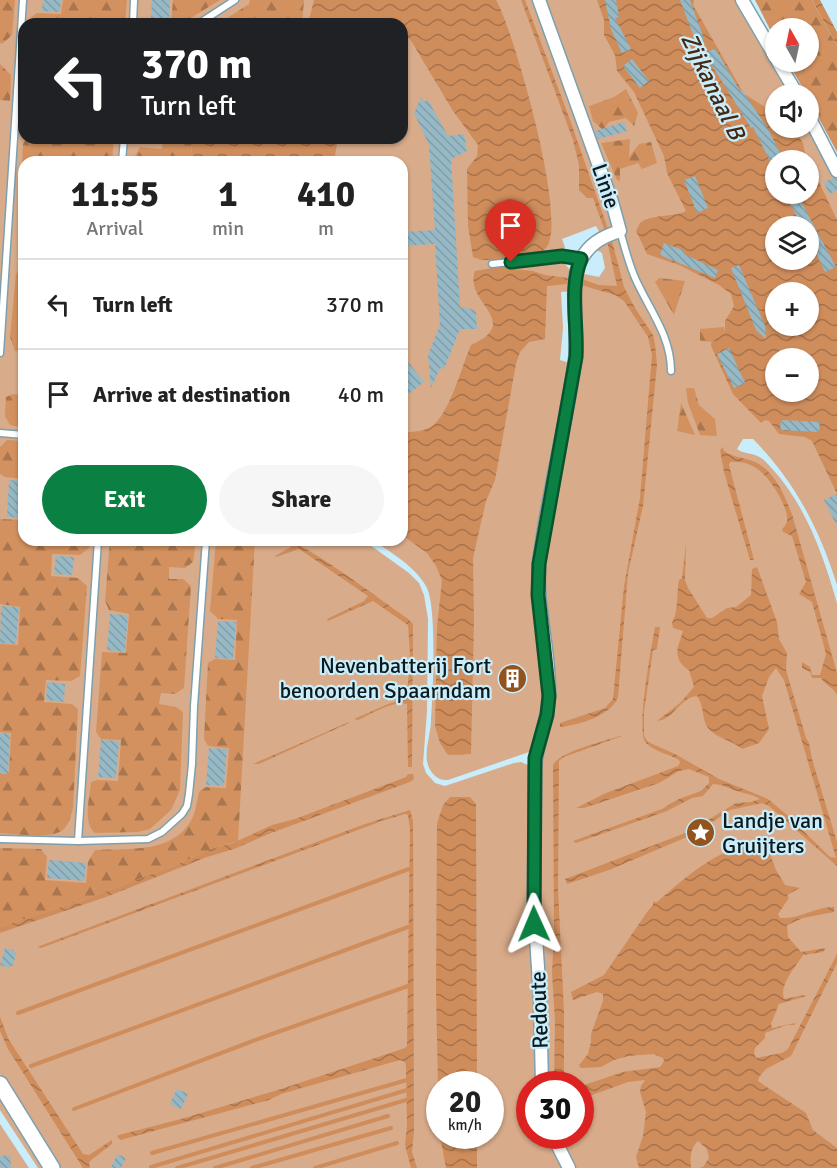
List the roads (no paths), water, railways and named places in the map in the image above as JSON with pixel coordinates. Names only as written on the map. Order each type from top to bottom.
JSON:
[{"type":"street","name":"Linie","points":[[539,0],[612,202],[620,231]]},
{"type":"street","points":[[742,0],[765,39]]},
{"type":"street","points":[[819,136],[837,171]]},
{"type":"street","points":[[581,259],[596,241],[620,231]]},
{"type":"street","name":"Redoute","points":[[542,1071],[540,998],[534,924],[535,768],[549,696],[538,595],[538,574],[543,529],[576,357],[575,284],[581,259]]},
{"type":"street","points":[[0,1084],[52,1168]]},
{"type":"street","points":[[559,1149],[568,1168]]},
{"type":"lane","points":[[22,18],[23,0]]},
{"type":"lane","points":[[133,18],[134,0]]},
{"type":"lane","points":[[207,18],[235,0]]},
{"type":"lane","points":[[0,353],[18,77]]},
{"type":"lane","name":"Linie","points":[[620,231],[635,278],[663,330],[669,351],[671,371]]},
{"type":"lane","points":[[492,264],[562,256],[581,259]]},
{"type":"lane","points":[[0,434],[18,435]]},
{"type":"lane","points":[[78,841],[98,546]]},
{"type":"lane","points":[[0,839],[78,841],[148,839],[172,824],[186,806],[192,764],[206,546]]},
{"type":"water","points":[[314,0],[496,0],[515,48],[545,167],[551,231],[546,248],[534,254],[511,258],[511,267],[568,278],[567,284],[547,286],[545,339],[529,342],[520,352],[495,480],[486,501],[473,558],[471,754],[448,755],[440,743],[435,726],[437,627],[442,580],[427,553],[408,539],[408,432],[429,428],[443,414],[471,345],[486,336],[492,328],[492,319],[477,293],[474,282],[475,271],[492,268],[491,260],[473,257],[468,226],[467,169],[477,156],[478,145],[453,111],[408,38],[408,18],[310,18]]},
{"type":"water","points":[[521,0],[525,0],[608,229],[604,229],[593,198],[587,198],[579,190],[579,165],[573,140]]},
{"type":"water","name":"Zijkanaal B","points":[[597,0],[694,0],[693,5],[744,94],[765,107],[765,138],[800,138],[803,143],[804,150],[765,150],[765,204],[819,204],[819,182],[837,220],[837,494],[812,441],[805,437],[779,434],[769,421],[765,420],[761,423],[733,394],[711,346],[711,343],[725,332],[725,321],[734,306],[731,294],[719,285],[679,265],[647,254],[636,231],[640,223],[651,218],[686,211],[667,173],[664,156],[634,92],[617,71],[615,55],[604,35],[604,20]]},
{"type":"water","points":[[812,0],[820,0],[837,32],[837,46]]},
{"type":"water","points":[[192,144],[337,144],[335,156],[191,156]]},
{"type":"water","points":[[612,241],[624,287],[653,335],[655,344],[657,365],[643,506],[628,573],[618,697],[614,704],[602,714],[585,722],[560,727],[560,723],[605,708],[613,699],[624,586],[640,498],[652,355],[648,337],[624,301],[615,295],[581,285],[582,279],[599,285],[617,286],[607,242]]},
{"type":"water","points":[[723,447],[728,453],[762,466],[773,477],[786,499],[837,673],[837,695],[821,678],[812,678],[810,672],[802,668],[802,662],[810,667],[812,675],[820,675],[826,654],[812,602],[799,594],[806,582],[792,536],[783,532],[782,529],[786,524],[787,515],[782,502],[770,481],[758,469],[747,464],[730,462],[754,560],[750,560],[724,472],[720,450]]},
{"type":"water","points":[[686,544],[685,580],[707,618],[712,618],[727,608],[736,607],[751,595],[752,569],[757,567],[777,622],[779,639],[787,653],[786,670],[837,842],[837,866],[769,806],[762,803],[730,810],[694,834],[609,870],[567,884],[565,879],[688,832],[736,803],[760,799],[713,784],[703,796],[692,798],[667,811],[576,843],[573,841],[662,809],[679,799],[701,791],[709,783],[709,777],[689,769],[679,771],[659,783],[584,808],[576,808],[606,793],[678,766],[680,763],[679,760],[650,746],[643,736],[643,706],[655,627],[660,627],[657,649],[653,650],[644,712],[644,736],[648,742],[675,754],[719,779],[768,799],[830,857],[836,858],[784,680],[776,668],[769,677],[762,696],[769,729],[759,743],[742,749],[712,732],[704,721],[697,696],[686,700],[668,717],[657,721],[680,703],[694,687],[689,670],[683,666],[677,652],[683,631],[673,628],[672,623],[679,580],[682,578]]},
{"type":"water","points":[[300,546],[326,561],[413,624],[412,767],[408,767],[407,704],[395,704],[358,720],[354,719],[407,698],[410,653],[408,625],[373,601],[328,621],[327,619],[364,601],[368,596],[299,549],[275,556],[291,547]]},
{"type":"water","points":[[349,722],[259,764],[253,764]]},
{"type":"water","points":[[622,736],[564,757],[559,761],[558,889],[564,1012],[564,1071],[554,1071],[555,1021],[552,973],[553,765],[564,755]]},
{"type":"water","points":[[408,774],[413,774],[414,779],[410,782],[106,897],[0,933],[0,927],[86,899],[174,866],[272,825],[295,819],[406,777]]},
{"type":"water","points":[[450,797],[470,797],[476,804],[477,1071],[438,1071],[437,823],[443,805]]},
{"type":"water","points":[[410,810],[413,821],[414,1131],[412,1152],[417,1168],[411,1168],[405,1145],[406,1066],[405,1062],[400,1060],[281,1094],[269,1100],[120,1140],[117,1136],[119,1135],[281,1089],[407,1046],[410,829],[408,815],[382,821],[41,948],[37,947],[362,825]]},
{"type":"water","points":[[741,846],[770,854],[785,885],[800,888],[787,895],[789,898],[778,914],[780,918],[795,917],[821,908],[834,907],[834,912],[803,918],[787,925],[788,937],[801,952],[826,948],[823,952],[803,955],[786,982],[784,999],[807,996],[779,1004],[771,1024],[772,1028],[795,1023],[795,1025],[787,1025],[765,1033],[765,1038],[755,1048],[754,1053],[756,1058],[782,1053],[788,1049],[837,954],[837,963],[791,1056],[766,1069],[758,1081],[806,1113],[813,1130],[837,1148],[837,1168],[699,1168],[703,1167],[709,1158],[707,1149],[698,1141],[691,1153],[691,1168],[639,1168],[636,1157],[643,1136],[646,1112],[640,1092],[645,1080],[628,1082],[594,1094],[594,1082],[623,1072],[660,1067],[664,1061],[663,1058],[654,1054],[628,1056],[601,1067],[581,1068],[579,1065],[588,1054],[591,1034],[603,1001],[603,994],[597,992],[573,1000],[571,992],[604,975],[653,902],[657,902],[706,863]]},
{"type":"water","points":[[0,1017],[9,1040],[83,1154],[89,1155],[112,1140],[112,1144],[91,1160],[90,1168],[83,1168],[8,1049],[0,1031]]},
{"type":"water","points":[[442,1149],[477,1149],[477,1168],[446,1168]]},
{"type":"waterway","points":[[18,1013],[409,869]]},
{"type":"waterway","points":[[31,1066],[408,927]]},
{"type":"waterway","points":[[74,1109],[258,1039],[408,986]]},
{"type":"waterway","points":[[152,1153],[407,1080]]},
{"type":"waterway","points":[[151,1167],[407,1090]]},
{"type":"waterway","points":[[177,1168],[406,1100]]},
{"type":"waterway","points":[[215,1168],[388,1116]]},
{"type":"waterway","points":[[252,1168],[391,1128]]},
{"type":"waterway","points":[[315,1168],[397,1143]]},
{"type":"place","name":"Nevenbatterij Fort benoorden Spaarndam","points":[[512,678]]},
{"type":"place","name":"Landje van Gruijters","points":[[701,833]]}]
